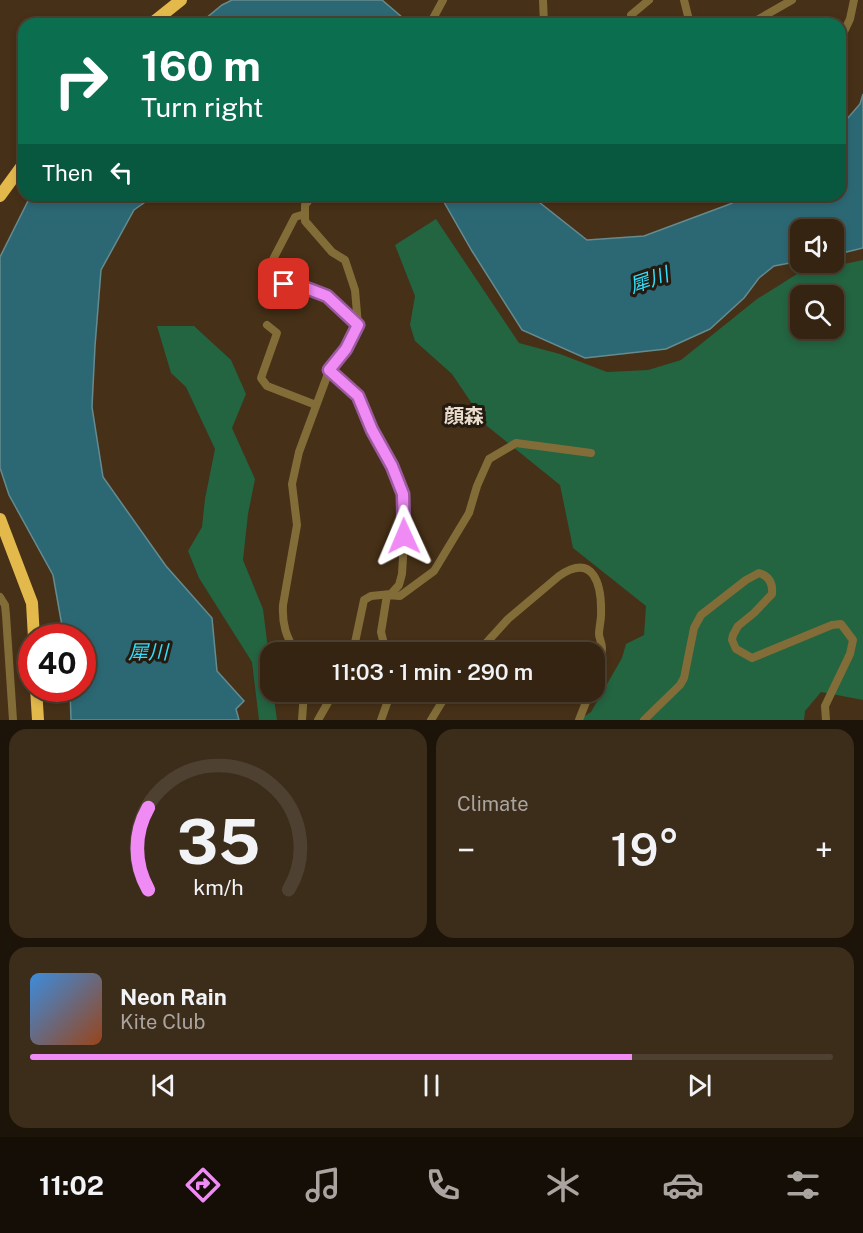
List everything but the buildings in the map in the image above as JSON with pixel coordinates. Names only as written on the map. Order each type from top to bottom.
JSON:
[{"type":"highway","points":[[158,18],[181,0]]},
{"type":"highway","points":[[0,196],[18,171]]},
{"type":"highway","points":[[0,519],[32,603],[33,624]]},
{"type":"highway","points":[[37,702],[38,720]]},
{"type":"street","points":[[434,18],[443,0]]},
{"type":"street","points":[[543,0],[544,18]]},
{"type":"street","points":[[632,18],[631,15],[649,0]]},
{"type":"street","points":[[684,0],[688,18]]},
{"type":"street","points":[[760,18],[792,0]]},
{"type":"street","points":[[846,27],[854,0]]},
{"type":"street","points":[[290,642],[285,633],[282,618],[297,525],[292,484],[299,452],[329,370],[346,349],[358,325],[355,290],[345,260],[332,252],[305,221],[305,206],[309,201]]},
{"type":"street","points":[[305,214],[295,217],[267,271],[266,281],[301,286],[327,296],[358,325]]},
{"type":"street","points":[[267,325],[277,333],[261,378],[267,386],[316,405]]},
{"type":"street","points":[[329,370],[358,396],[403,494],[405,524],[402,574],[395,592],[387,596]]},
{"type":"street","points":[[355,642],[364,600],[372,596],[400,596],[434,571],[469,513],[489,459],[516,443],[591,453]]},
{"type":"street","points":[[487,642],[508,619],[559,576],[567,570],[580,566],[587,568],[597,582],[600,596],[601,642]]},
{"type":"street","points":[[644,720],[680,685],[684,678],[694,628],[701,615],[746,580],[759,573],[766,575],[771,581],[772,594],[735,631],[732,640],[736,649],[752,658],[832,625],[841,624],[854,640],[850,654],[825,706],[826,720]]},
{"type":"street","points":[[384,642],[381,632],[387,596]]},
{"type":"street","points":[[0,597],[6,615],[13,720]]},
{"type":"street","points":[[302,720],[303,702]]},
{"type":"street","points":[[318,720],[328,702]]},
{"type":"street","points":[[381,720],[387,702]]},
{"type":"street","points":[[431,720],[442,702]]},
{"type":"street","points":[[579,720],[586,702]]},
{"type":"green space","points":[[436,219],[519,343],[560,354],[607,372],[648,370],[681,360],[757,299],[797,274],[844,273],[844,264],[863,260],[863,700],[821,692],[805,711],[804,720],[579,720],[591,712],[597,702],[605,702],[605,688],[622,658],[626,644],[644,635],[646,606],[573,548],[560,485],[487,426],[452,374],[415,341],[410,325],[415,296],[395,245]]},
{"type":"green space","points":[[157,326],[194,326],[231,360],[246,394],[232,428],[255,479],[243,560],[263,609],[267,642],[260,642],[260,702],[274,702],[277,720],[259,720],[252,662],[199,578],[188,551],[202,527],[215,449],[186,387],[171,373]]},
{"type":"water","points":[[232,0],[382,0],[403,18],[206,18]]},
{"type":"water","points":[[863,94],[863,248],[844,253],[844,219],[790,219],[790,263],[774,266],[759,278],[744,298],[710,329],[666,349],[585,358],[522,330],[443,201],[538,201],[587,240],[644,236],[736,201],[846,201],[846,120],[860,104]]},
{"type":"water","name":"犀川","points":[[28,201],[147,201],[134,210],[101,270],[92,407],[103,477],[166,566],[212,618],[217,671],[244,701],[236,709],[239,720],[71,720],[70,702],[96,702],[96,624],[62,624],[53,575],[9,495],[0,468],[0,257]]},
{"type":"district","name":"顔森","points":[[464,416]]},
{"type":"route","points":[[284,284],[301,286],[327,296],[358,325],[346,349],[329,370],[358,396],[372,430],[392,466],[403,494],[404,536]]}]
